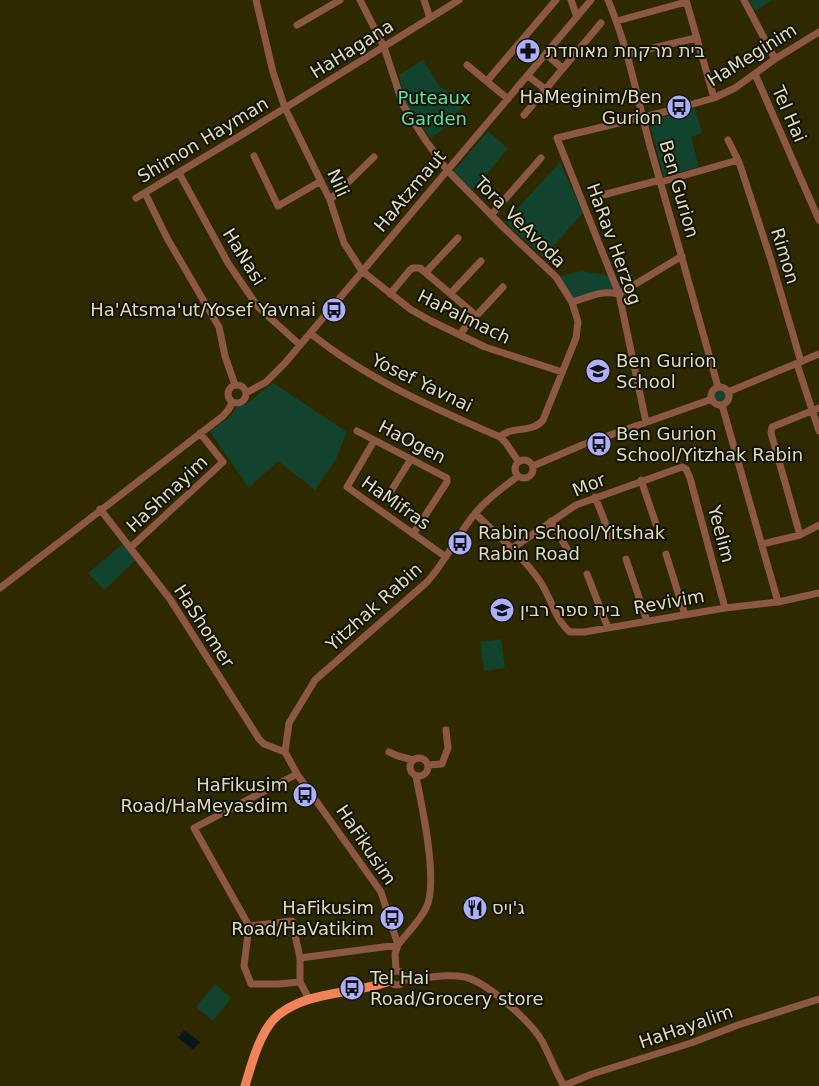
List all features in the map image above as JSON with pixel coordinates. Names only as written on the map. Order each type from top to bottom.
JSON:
[{"type":"main road","points":[[245,1086],[256,1052],[273,1020],[292,1005],[309,999],[370,988],[390,981]]},
{"type":"street","name":"Nili","points":[[256,0],[273,72],[285,108],[330,200],[344,243],[362,271]]},
{"type":"street","points":[[297,26],[340,0]]},
{"type":"street","name":"Tora VeAvoda","points":[[360,0],[384,47],[403,105],[447,170],[556,277],[572,302],[578,322],[578,330],[540,424],[535,427],[508,431],[500,437]]},
{"type":"street","points":[[424,0],[430,18]]},
{"type":"street","name":"HaHagana","points":[[285,108],[459,0]]},
{"type":"street","points":[[487,81],[556,0]]},
{"type":"street","points":[[571,0],[577,17]]},
{"type":"street","name":"HaAtzmaut","points":[[246,393],[271,378],[310,334],[591,0]]},
{"type":"street","name":"Ben Gurion","points":[[608,0],[617,21],[627,54],[642,116],[718,387]]},
{"type":"street","points":[[744,0],[775,59]]},
{"type":"street","points":[[617,21],[686,1],[714,98]]},
{"type":"street","points":[[524,114],[601,24]]},
{"type":"street","name":"HaMeginim","points":[[557,138],[714,98],[735,88],[775,59],[818,33]]},
{"type":"street","points":[[627,54],[696,38]]},
{"type":"street","points":[[546,54],[562,68]]},
{"type":"street","points":[[467,65],[508,98]]},
{"type":"street","name":"Tel Hai","points":[[755,74],[819,220]]},
{"type":"street","points":[[528,76],[545,89]]},
{"type":"street","name":"Shimon Hayman","points":[[136,198],[285,108]]},
{"type":"street","name":"HaRav Herzog","points":[[557,138],[619,294],[646,422]]},
{"type":"street","name":"Rimon","points":[[728,140],[738,160],[771,260],[799,363],[816,410],[819,430]]},
{"type":"street","points":[[254,156],[278,206],[321,181]]},
{"type":"street","points":[[330,200],[374,156]]},
{"type":"street","points":[[491,215],[541,158]]},
{"type":"street","points":[[599,196],[738,160]]},
{"type":"street","name":"HaNasi","points":[[179,173],[228,263],[258,307],[300,345]]},
{"type":"street","points":[[145,193],[167,238],[219,327],[225,356],[235,385]]},
{"type":"street","points":[[426,272],[458,238]]},
{"type":"street","points":[[572,302],[599,292],[608,291],[619,294],[682,256]]},
{"type":"street","points":[[451,293],[481,261]]},
{"type":"street","points":[[390,294],[413,268],[420,268],[451,293],[473,315]]},
{"type":"street","name":"HaPalmach","points":[[362,271],[410,309],[460,335],[500,352],[562,372]]},
{"type":"street","points":[[460,335],[473,315],[478,314],[503,287]]},
{"type":"street","name":"Yosef Yavnai","points":[[310,334],[336,354],[400,392],[500,437],[518,461]]},
{"type":"street","points":[[728,392],[819,354]]},
{"type":"street","points":[[235,385],[241,386],[246,393],[243,402],[237,404],[228,398],[227,392],[235,385]]},
{"type":"street","points":[[722,405],[716,404],[712,399],[713,390],[718,387],[728,392]]},
{"type":"street","points":[[722,405],[728,398],[728,392]]},
{"type":"street","points":[[533,466],[582,445],[712,399]]},
{"type":"street","points":[[0,588],[100,509],[200,434],[226,412],[232,402]]},
{"type":"street","points":[[722,405],[778,602]]},
{"type":"street","points":[[800,534],[771,433],[772,427],[816,410]]},
{"type":"street","name":"HaOgen","points":[[357,431],[447,478],[447,482],[413,534]]},
{"type":"street","name":"HaShnayim","points":[[131,547],[222,462],[200,434]]},
{"type":"street","name":"HaMifras","points":[[374,441],[347,487],[446,557]]},
{"type":"street","points":[[391,491],[411,459]]},
{"type":"street","points":[[527,459],[533,466],[533,472],[528,477],[518,476],[515,469],[518,461],[527,459]]},
{"type":"street","name":"Mor","points":[[511,549],[576,505],[676,468],[682,467],[686,469]]},
{"type":"street","name":"Yeelim","points":[[686,469],[725,608]]},
{"type":"street","name":"Yitzhak Rabin","points":[[285,752],[289,723],[315,680],[427,582],[475,513],[498,491],[518,476]]},
{"type":"street","points":[[641,480],[656,524]]},
{"type":"street","points":[[595,497],[611,538]]},
{"type":"street","name":"HaShomer","points":[[100,509],[170,599],[259,739],[264,744],[285,752]]},
{"type":"street","points":[[475,513],[511,549]]},
{"type":"street","points":[[551,521],[570,554]]},
{"type":"street","points":[[762,544],[800,534],[819,525]]},
{"type":"street","name":"Revivim","points":[[511,549],[540,582],[559,620],[566,629],[574,633],[725,608],[778,602],[819,593]]},
{"type":"street","points":[[666,554],[685,615]]},
{"type":"street","points":[[626,559],[647,621]]},
{"type":"street","points":[[587,574],[608,628]]},
{"type":"street","points":[[428,764],[442,764],[448,748],[446,730]]},
{"type":"street","points":[[285,752],[297,774],[194,828],[249,926],[244,966],[251,984],[300,982]]},
{"type":"street","points":[[389,752],[413,760],[422,758],[428,764],[428,770],[424,775],[416,776],[411,773],[409,768],[413,760]]},
{"type":"street","name":"HaFikusim","points":[[297,774],[381,892],[398,945],[396,970]]},
{"type":"street","points":[[300,958],[398,945],[427,907],[432,879],[424,814],[416,776]]},
{"type":"street","points":[[249,926],[292,921],[300,958],[300,982],[309,999]]},
{"type":"street","points":[[404,980],[403,973],[396,970],[390,975],[390,981],[397,985],[404,980],[437,976],[466,978],[493,991],[541,1039],[555,1072],[564,1086]]},
{"type":"street","name":"HaHayalim","points":[[564,1086],[592,1074],[691,1043],[738,1025],[819,999]]},
{"type":"green space","points":[[749,0],[772,0],[755,11]]},
{"type":"green space","name":"Puteaux Garden","points":[[423,60],[440,87],[447,91],[457,92],[467,102],[445,128],[431,138],[406,108],[399,75]]},
{"type":"green space","points":[[695,108],[702,133],[691,137],[699,167],[664,177],[649,121]]},
{"type":"green space","points":[[488,131],[508,149],[473,190],[453,172]]},
{"type":"green space","points":[[560,162],[583,213],[543,257],[505,222]]},
{"type":"green space","points":[[581,271],[613,276],[619,294],[608,291],[572,302],[556,277]]},
{"type":"green space","points":[[273,383],[347,432],[336,459],[315,490],[278,461],[249,488],[210,432],[229,418],[237,407],[246,404]]},
{"type":"green space","points":[[720,389],[725,391],[727,396],[725,401],[720,403],[715,401],[713,396],[715,391]]},
{"type":"green space","points":[[124,543],[137,559],[104,590],[88,573]]},
{"type":"green space","points":[[501,639],[505,668],[484,671],[480,642]]},
{"type":"green space","points":[[215,984],[231,998],[213,1021],[196,1007]]},
{"type":"shaded area","points":[[184,1030],[200,1042],[193,1050],[178,1038]]},
{"type":"place","name":"בית מרקחת מאוחדת","points":[[528,51]]},
{"type":"place","name":"HaMeginim/Ben Gurion","points":[[679,107]]},
{"type":"place","name":"Ha'Atsma'ut/Yosef Yavnai","points":[[334,310]]},
{"type":"place","name":"Ben Gurion School","points":[[598,371]]},
{"type":"place","name":"Ben Gurion School/Yitzhak Rabin","points":[[599,444]]},
{"type":"place","name":"Rabin School/Yitshak Rabin Road","points":[[460,543]]},
{"type":"place","name":"בית ספר רבין","points":[[502,610]]},
{"type":"place","name":"HaFikusim Road/HaMeyasdim","points":[[305,795]]},
{"type":"place","name":"ג'ויס","points":[[475,908]]},
{"type":"place","name":"HaFikusim Road/HaVatikim","points":[[392,918]]},
{"type":"place","name":"Tel Hai Road/Grocery store","points":[[352,988]]}]
